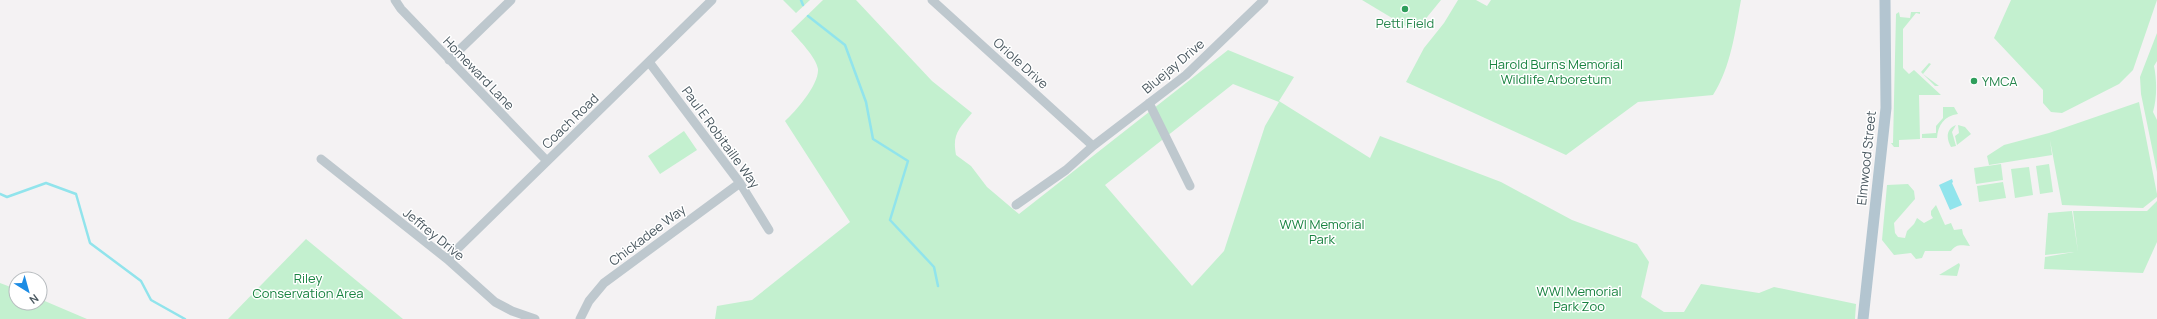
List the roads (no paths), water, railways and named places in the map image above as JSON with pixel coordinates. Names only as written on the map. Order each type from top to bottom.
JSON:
[{"type":"main road","name":"Elmwood Street","points":[[1863,319],[1886,108],[1885,0]]},
{"type":"street","name":"Homeward Lane","points":[[395,0],[400,9],[548,161]]},
{"type":"street","points":[[449,60],[511,0]]},
{"type":"street","name":"Coach Road","points":[[446,260],[712,0]]},
{"type":"street","name":"Oriole Drive","points":[[932,0],[1093,146]]},
{"type":"street","name":"Bluejay Drive","points":[[1016,205],[1066,170],[1093,146],[1186,75],[1264,0]]},
{"type":"street","name":"Paul E Robitaille Way","points":[[649,62],[740,183],[769,230]]},
{"type":"street","points":[[1149,103],[1190,186]]},
{"type":"street","name":"Jeffrey Drive","points":[[322,159],[495,302],[512,311],[535,319]]},
{"type":"street","name":"Chickadee Way","points":[[580,319],[589,301],[604,283],[740,183]]},
{"type":"water","points":[[1952,179],[1952,183],[1962,205],[1950,210],[1939,185]]},
{"type":"waterway","points":[[801,0],[803,5]]},
{"type":"waterway","points":[[808,16],[845,45],[866,102],[873,139],[908,161],[890,220],[934,267],[938,286]]},
{"type":"waterway","points":[[0,194],[7,197],[46,183],[76,194],[90,243],[141,281],[151,300],[185,319]]},
{"type":"place","name":"Petti Field","points":[[1405,9]]},
{"type":"place","name":"YMCA","points":[[1974,81]]},
{"type":"park label","name":"Harold Burns Memorial Wildlife Arboretum","points":[[1556,72]]},
{"type":"park label","name":"WWI Memorial Park","points":[[1322,232]]},
{"type":"park label","name":"Riley Conservation Area","points":[[308,286]]},
{"type":"park label","name":"WWI Memorial Park Zoo","points":[[1579,298]]}]
